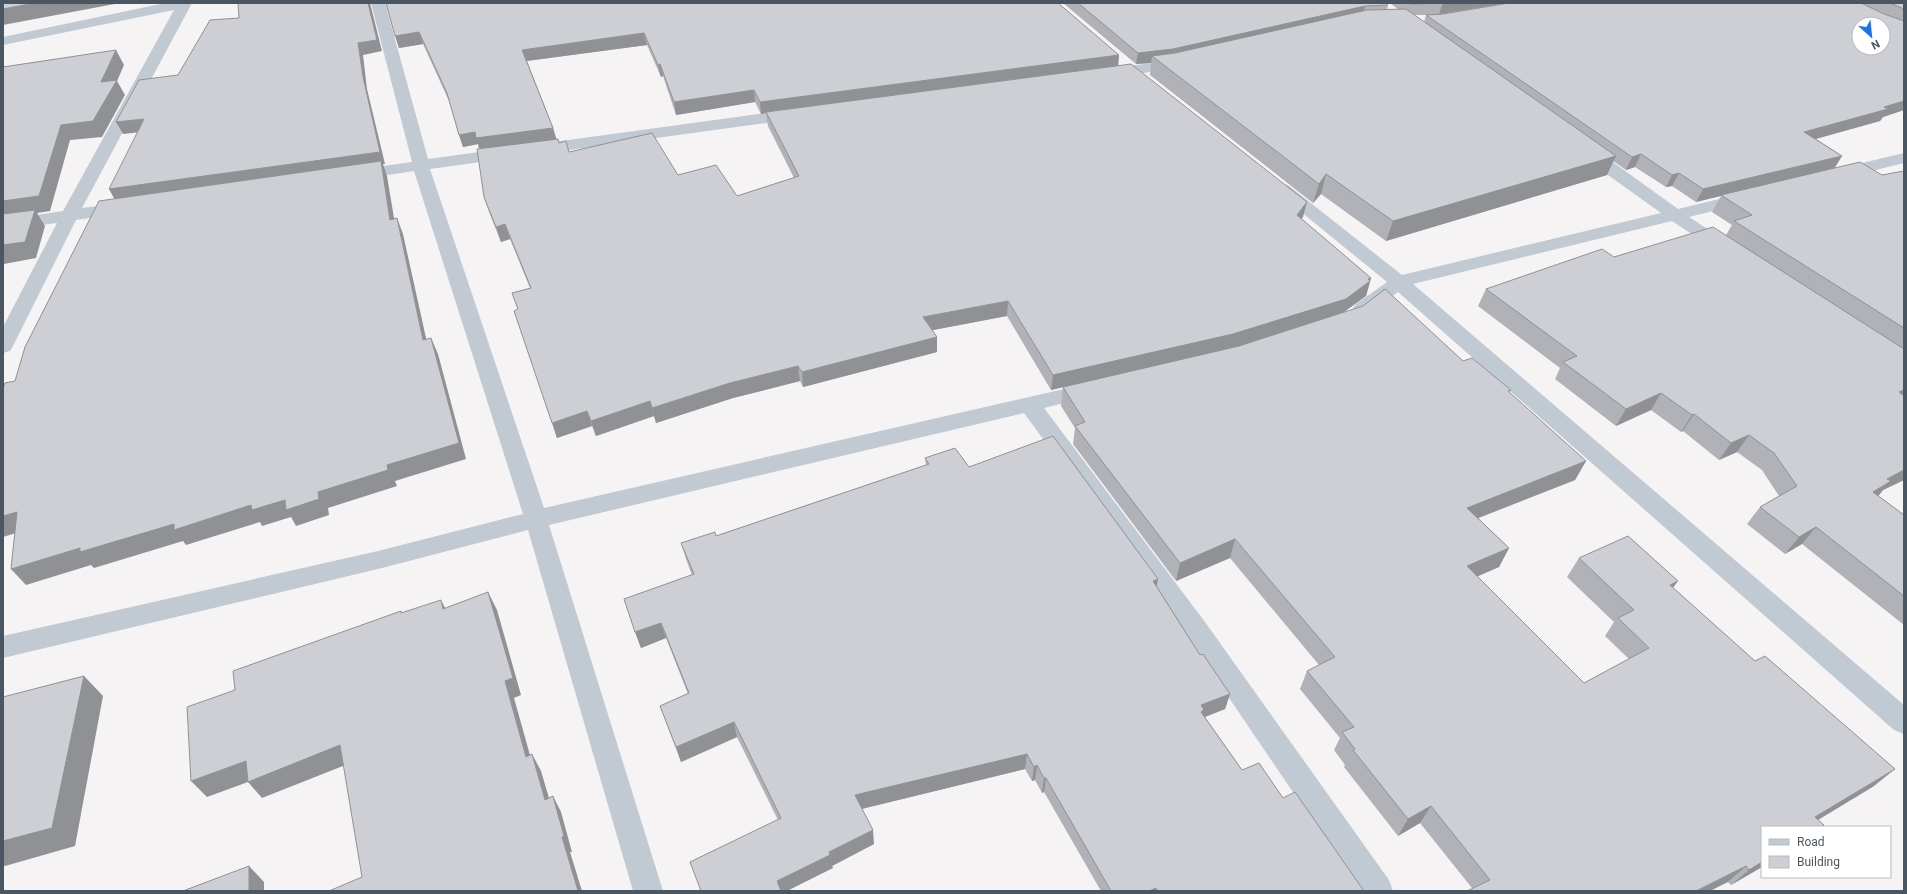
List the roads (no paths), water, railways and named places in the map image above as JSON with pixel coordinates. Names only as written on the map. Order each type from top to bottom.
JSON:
[{"type":"street","points":[[3,41],[184,3]]},
{"type":"street","points":[[3,346],[70,215],[184,3]]},
{"type":"street","points":[[378,3],[421,166],[536,519],[648,891]]},
{"type":"street","points":[[1114,54],[1151,85]]},
{"type":"street","points":[[1093,75],[1172,66],[1194,61]]},
{"type":"street","points":[[343,177],[808,112]]},
{"type":"street","points":[[1572,141],[1675,215],[1741,258]]},
{"type":"street","points":[[1820,179],[1904,158]]},
{"type":"street","points":[[1268,179],[1399,282],[1904,722]]},
{"type":"street","points":[[1349,319],[1399,282],[1759,194]]},
{"type":"street","points":[[3,224],[140,205]]},
{"type":"street","points":[[3,647],[378,560],[536,519],[1106,387]]},
{"type":"street","points":[[1030,405],[1196,629],[1378,891]]}]
